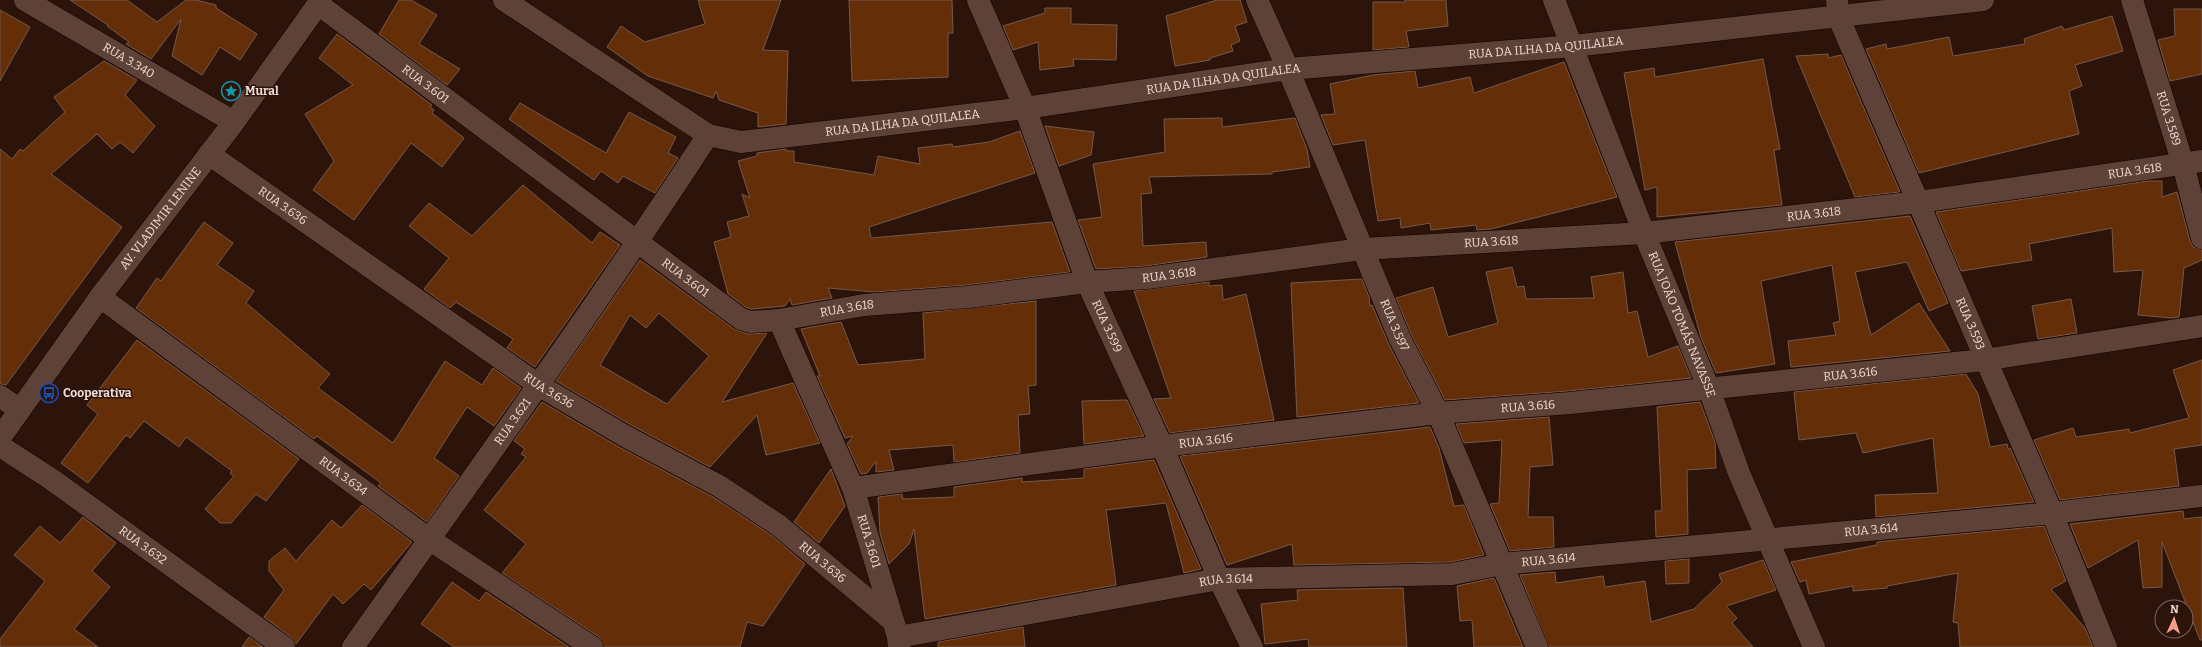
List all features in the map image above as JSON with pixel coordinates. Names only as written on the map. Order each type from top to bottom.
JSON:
[{"type":"street","name":"RUA 3.340","points":[[24,0],[234,122]]},
{"type":"street","name":"RUA DA ILHA DA QUILALEA","points":[[504,0],[708,135],[741,142],[1025,108],[1288,69],[1573,46],[1838,8],[1983,0]]},
{"type":"street","name":"RUA 3.599","points":[[978,0],[1025,108],[1087,282],[1162,446],[1219,579],[1252,647]]},
{"type":"street","name":"RUA 3.597","points":[[1257,0],[1288,69],[1400,339],[1438,413],[1538,647]]},
{"type":"street","name":"RUA JOÃO TOMÁS NAVASSE","points":[[1554,0],[1644,233],[1709,389],[1739,473],[1814,647]]},
{"type":"street","name":"RUA 3.589","points":[[2132,0],[2192,162],[2202,238]]},
{"type":"street","name":"AV. VLADIMIR LENINE","points":[[0,438],[100,297],[234,122],[319,2]]},
{"type":"street","name":"RUA 3.601","points":[[319,2],[741,319],[751,322],[779,320],[853,488],[896,635]]},
{"type":"street","name":"RUA 3.593","points":[[1838,8],[1984,360],[2052,513],[2106,647]]},
{"type":"street","name":"RUA 3.621","points":[[354,647],[429,539],[540,386],[638,243],[708,135]]},
{"type":"street","name":"RUA 3.636","points":[[209,154],[540,386],[625,436],[719,486],[778,525],[896,635]]},
{"type":"street","name":"RUA 3.618","points":[[779,320],[864,304],[968,297],[1087,282],[1147,278],[1362,249],[1644,233],[1919,202],[2192,162]]},
{"type":"street","name":"RUA 3.634","points":[[100,297],[429,539],[592,647]]},
{"type":"street","name":"RUA 3.616","points":[[853,488],[1162,446],[1438,413],[1570,403],[1984,360],[2202,326]]},
{"type":"street","points":[[0,396],[20,410]]},
{"type":"street","name":"RUA 3.632","points":[[0,446],[51,479],[284,647]]},
{"type":"street","name":"RUA 3.614","points":[[896,635],[1219,579],[1452,574],[1502,564],[2052,513],[2202,496]]},
{"type":"building","points":[[70,0],[127,0],[157,22],[186,0],[196,0],[216,5],[216,8],[257,34],[240,60],[220,47],[202,75],[172,56],[181,19],[151,59],[126,44],[129,42],[107,26],[108,25]]},
{"type":"building","points":[[399,0],[411,0],[437,15],[419,44],[460,69],[447,85],[379,34]]},
{"type":"building","points":[[698,0],[781,0],[763,50],[788,51],[786,124],[758,127],[758,113],[719,100],[716,91],[713,98],[648,76],[607,47],[621,26],[645,42],[705,24]]},
{"type":"building","points":[[849,0],[952,0],[953,33],[948,33],[948,77],[852,81]]},
{"type":"building","points":[[1217,0],[1240,0],[1247,22],[1235,26],[1240,41],[1231,45],[1233,51],[1210,58],[1210,60],[1175,66],[1166,16]]},
{"type":"building","points":[[1405,0],[1446,0],[1448,26],[1406,31],[1409,47],[1373,50],[1373,2],[1405,2]]},
{"type":"building","points":[[1045,8],[1071,8],[1071,24],[1117,25],[1116,60],[1073,59],[1074,66],[1040,70],[1038,42],[1013,50],[1003,26],[1045,13]]},
{"type":"building","points":[[2174,9],[2202,9],[2202,74],[2170,81],[2158,40],[2175,36]]},
{"type":"building","points":[[0,10],[30,27],[0,81]]},
{"type":"building","points":[[2112,16],[2123,51],[2075,65],[2082,86],[2069,91],[2079,134],[1919,173],[1866,49],[1886,44],[1887,49],[1949,37],[1953,56],[2025,44],[2024,39],[2062,26],[2064,30]]},
{"type":"building","points":[[337,34],[432,105],[430,107],[434,110],[432,113],[464,138],[442,167],[411,143],[354,220],[313,190],[334,161],[305,114],[353,85],[319,58]]},
{"type":"building","points":[[1828,54],[1828,58],[1841,55],[1900,192],[1855,197],[1796,56]]},
{"type":"building","points":[[1763,59],[1780,149],[1774,150],[1782,205],[1657,217],[1657,187],[1645,190],[1624,73],[1654,68],[1655,77]]},
{"type":"building","points":[[104,61],[137,80],[125,95],[155,126],[133,153],[120,142],[112,149],[97,134],[51,174],[122,227],[6,385],[0,384],[0,149],[12,159],[20,149],[23,151],[65,112],[54,97]]},
{"type":"building","points":[[1564,62],[1617,197],[1491,229],[1477,230],[1476,225],[1431,230],[1430,223],[1401,228],[1400,218],[1378,221],[1365,140],[1333,145],[1321,115],[1335,114],[1330,84],[1373,75],[1415,71],[1418,88],[1470,77],[1474,93]]},
{"type":"building","points":[[520,103],[606,153],[629,112],[676,137],[668,153],[678,158],[655,193],[623,176],[618,183],[601,171],[594,180],[509,119]]},
{"type":"building","points":[[1222,118],[1222,127],[1295,118],[1307,149],[1310,167],[1272,172],[1272,174],[1149,177],[1152,193],[1141,194],[1143,246],[1206,242],[1207,257],[1146,266],[1096,269],[1078,220],[1102,217],[1093,164],[1165,152],[1164,119]]},
{"type":"building","points":[[1045,126],[1094,132],[1091,155],[1059,166]]},
{"type":"building","points":[[1020,131],[1035,173],[869,227],[871,238],[1052,222],[1070,272],[967,285],[875,292],[828,288],[832,298],[792,305],[790,299],[785,306],[752,309],[747,308],[728,294],[714,242],[731,237],[727,222],[749,216],[742,194],[750,198],[738,161],[757,156],[757,153],[786,149],[786,151],[794,151],[794,162],[874,175],[878,156],[920,164],[918,148],[952,144],[953,147],[989,142]]},
{"type":"building","points":[[2148,181],[2162,181],[2162,197],[2177,192],[2190,241],[2193,247],[2202,250],[2202,260],[2184,268],[2179,317],[2172,318],[2138,315],[2143,270],[2114,272],[2112,228],[2029,244],[2032,260],[1961,271],[1936,212]]},
{"type":"building","points":[[523,185],[592,243],[600,232],[620,245],[535,367],[507,348],[513,339],[456,302],[450,308],[424,289],[449,258],[409,226],[429,203],[472,236]]},
{"type":"building","points":[[1910,216],[1948,303],[1929,311],[1907,262],[1855,272],[1871,335],[1919,303],[1950,351],[1791,367],[1788,341],[1836,335],[1833,323],[1840,321],[1832,265],[1761,281],[1775,364],[1716,373],[1701,338],[1675,242]]},
{"type":"building","points":[[204,222],[233,243],[217,265],[254,291],[246,303],[330,374],[318,388],[393,443],[445,361],[482,385],[493,368],[521,388],[494,426],[467,407],[434,458],[459,476],[427,522],[378,486],[381,483],[317,436],[314,439],[136,308],[157,278],[161,281]]},
{"type":"building","points":[[640,260],[734,329],[748,334],[767,333],[722,402],[793,383],[820,443],[766,455],[757,415],[710,467],[631,425],[556,381]],"holes":[[[659,313],[709,356],[667,404],[600,365],[630,315],[646,328]]]},
{"type":"building","points":[[1512,267],[1517,287],[1524,286],[1526,299],[1594,298],[1591,277],[1623,272],[1628,313],[1637,311],[1648,357],[1678,346],[1691,378],[1569,391],[1445,400],[1411,334],[1396,298],[1433,287],[1448,337],[1498,323],[1486,272]]},
{"type":"building","points":[[1362,279],[1369,297],[1370,306],[1372,305],[1389,345],[1419,403],[1297,417],[1291,283]]},
{"type":"building","points":[[1209,282],[1209,286],[1222,285],[1223,300],[1246,294],[1274,420],[1170,433],[1154,399],[1171,398],[1134,291]]},
{"type":"building","points":[[2071,299],[2077,333],[2038,339],[2032,306]]},
{"type":"building","points":[[1036,301],[1036,385],[1028,386],[1030,414],[1018,415],[1020,453],[954,462],[953,445],[889,450],[894,470],[876,472],[876,461],[867,473],[861,474],[847,444],[853,436],[845,438],[817,376],[820,376],[801,329],[841,322],[858,365],[925,359],[923,313]]},
{"type":"building","points":[[137,340],[299,459],[266,501],[256,494],[231,523],[220,523],[205,509],[234,476],[230,473],[232,471],[186,437],[179,447],[144,421],[130,438],[126,435],[88,483],[61,463],[98,414],[87,405]]},
{"type":"building","points":[[2202,360],[2202,445],[2174,449],[2179,486],[2060,500],[2034,440],[2073,428],[2076,437],[2129,429],[2130,433],[2189,418],[2173,370]]},
{"type":"building","points":[[1966,374],[1978,394],[1990,447],[2007,444],[2008,449],[2010,448],[2034,502],[1876,517],[1875,495],[1938,493],[1933,438],[1863,453],[1856,433],[1799,440],[1794,392]]},
{"type":"building","points":[[1127,400],[1144,436],[1084,444],[1082,401]]},
{"type":"building","points":[[542,402],[619,447],[713,497],[771,535],[805,564],[763,626],[747,622],[740,647],[604,647],[599,637],[502,573],[526,544],[484,510],[526,457],[521,454],[525,449],[514,441]]},
{"type":"building","points":[[1700,402],[1715,442],[1716,468],[1687,470],[1688,534],[1656,537],[1655,511],[1662,511],[1657,407]]},
{"type":"building","points":[[1549,417],[1553,465],[1530,467],[1528,517],[1553,517],[1554,547],[1510,551],[1490,504],[1499,503],[1502,440],[1464,443],[1456,424]]},
{"type":"building","points":[[1430,427],[1439,448],[1454,506],[1464,505],[1484,555],[1451,562],[1294,565],[1292,544],[1227,565],[1180,456]]},
{"type":"building","points":[[1154,460],[1201,569],[1184,573],[1166,503],[1106,510],[1116,585],[925,619],[914,529],[909,544],[889,564],[880,533],[878,497],[902,494],[903,499],[954,497],[954,487],[1022,478],[1022,482],[1084,478],[1084,469]]},
{"type":"building","points":[[831,469],[845,506],[819,543],[794,522]]},
{"type":"building","points":[[362,505],[412,542],[371,590],[364,584],[343,604],[333,594],[296,644],[291,637],[264,617],[284,590],[269,571],[269,561],[285,548],[296,561],[332,520],[341,528]]},
{"type":"building","points":[[2183,511],[2184,519],[2202,517],[2202,640],[2200,640],[2194,625],[2194,599],[2184,599],[2162,542],[2162,587],[2143,588],[2138,540],[2088,568],[2070,524]]},
{"type":"building","points":[[83,517],[116,543],[92,571],[110,587],[74,629],[98,647],[0,647],[0,639],[45,581],[14,555],[40,526],[60,543]]},
{"type":"building","points":[[2044,526],[2066,581],[2051,589],[2085,628],[2093,647],[1960,647],[1958,623],[1953,622],[1958,573],[1887,586],[1887,588],[1853,591],[1853,586],[1809,594],[1806,580],[1800,582],[1791,562],[1877,545],[1877,542]]},
{"type":"building","points":[[1689,559],[1689,583],[1666,584],[1665,561]]},
{"type":"building","points":[[1763,560],[1776,590],[1726,606],[1737,618],[1732,623],[1753,647],[1549,647],[1520,575],[1555,572],[1556,583],[1603,576],[1605,587],[1645,581],[1651,622],[1694,609],[1722,582],[1719,574]]},
{"type":"building","points":[[1494,578],[1523,647],[1474,647],[1472,620],[1460,621],[1457,586]]},
{"type":"building","points":[[452,582],[479,601],[486,592],[569,647],[454,647],[421,624]]},
{"type":"building","points":[[1403,588],[1407,647],[1309,647],[1308,639],[1265,644],[1261,604],[1298,600],[1297,590]]},
{"type":"building","points":[[1023,627],[1025,647],[938,647],[938,642]]},
{"type":"building","points":[[249,637],[263,647],[242,647]]},
{"type":"place","name":"Mural","points":[[231,91]]},
{"type":"place","name":"Cooperativa","points":[[49,393]]}]
